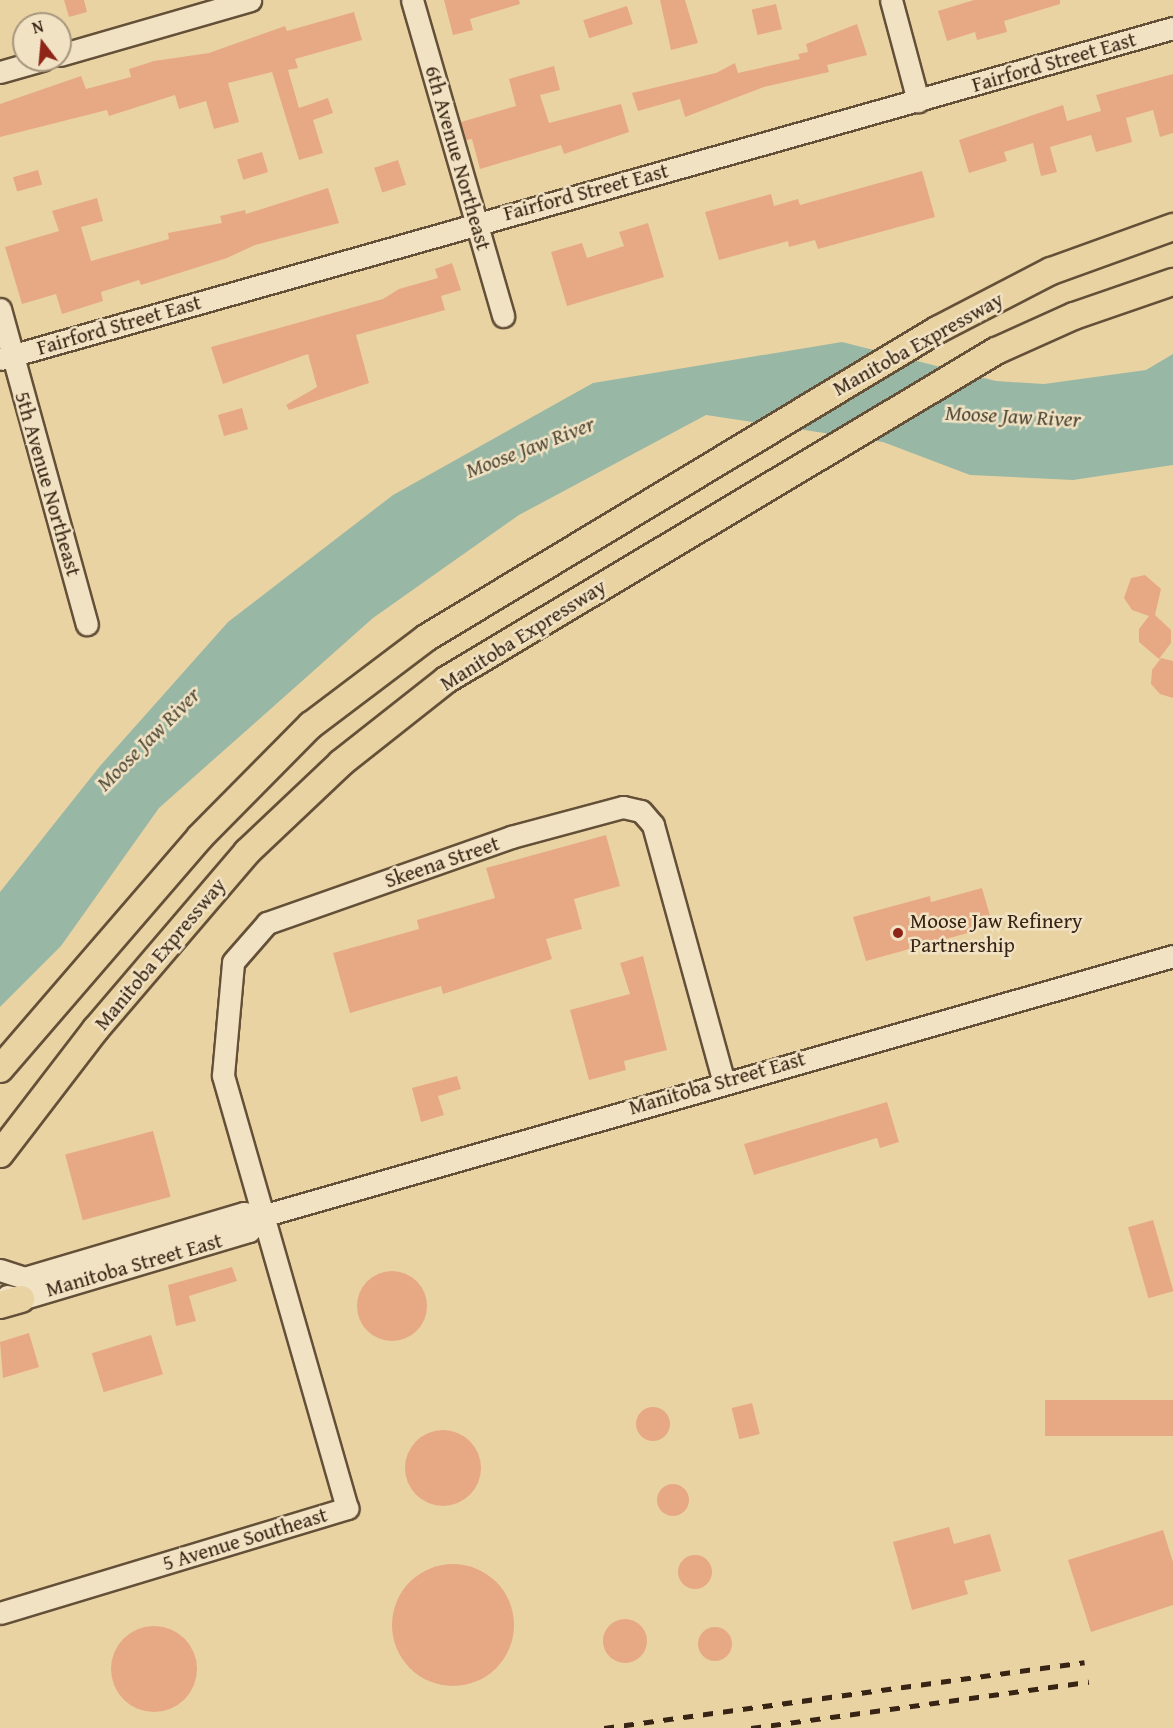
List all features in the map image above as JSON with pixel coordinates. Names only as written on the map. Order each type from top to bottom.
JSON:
[{"type":"main road","name":"Manitoba Expressway","points":[[0,1069],[200,837],[311,725],[426,638],[937,330],[1051,271],[1173,226]]},
{"type":"main road","name":"Manitoba Expressway","points":[[0,1154],[96,1029],[247,852],[341,763],[446,680],[996,351],[1074,316],[1173,282]]},
{"type":"street","points":[[72,52],[250,0]]},
{"type":"street","name":"6th Avenue Northeast","points":[[412,0],[503,316]]},
{"type":"street","points":[[891,0],[918,101]]},
{"type":"street","name":"Fairford Street East","points":[[6,357],[476,222],[918,101],[1173,28]]},
{"type":"street","name":"5th Avenue Northeast","points":[[0,309],[6,357],[87,624]]},
{"type":"street","name":"Skeena Street","points":[[263,1221],[223,1075],[233,962],[267,923],[511,837],[623,807],[641,811],[653,825],[684,945],[723,1080]]},
{"type":"street","name":"Manitoba Street East","points":[[7,1299],[249,1231],[263,1221],[723,1080],[1173,956]]},
{"type":"street","name":"Manitoba Street East","points":[[0,1270],[24,1278],[244,1213],[263,1221]]},
{"type":"street","name":"5 Avenue Southeast","points":[[0,1613],[347,1508],[263,1221]]},
{"type":"water","name":"Moose Jaw River","points":[[842,342],[996,381],[1044,384],[1146,370],[1173,354],[1173,465],[1073,480],[970,475],[883,442],[706,415],[519,515],[373,618],[159,808],[61,946],[0,1007],[0,892],[100,766],[228,622],[393,495],[593,383]]},
{"type":"building","points":[[64,0],[84,0],[87,12],[72,16],[72,12],[68,12]]},
{"type":"building","points":[[444,0],[519,0],[520,4],[470,19],[473,30],[453,35]]},
{"type":"building","points":[[660,0],[685,0],[698,43],[671,50]]},
{"type":"building","points":[[974,0],[1060,0],[1060,4],[1004,21],[1007,32],[977,40],[975,32],[947,41],[938,11]]},
{"type":"building","points":[[776,4],[782,29],[757,35],[752,10]]},
{"type":"building","points":[[627,6],[633,24],[589,38],[583,20]]},
{"type":"building","points":[[354,12],[362,40],[295,59],[298,68],[288,70],[299,108],[328,98],[333,113],[313,120],[323,153],[299,160],[272,72],[228,83],[239,122],[214,129],[206,101],[179,109],[175,95],[109,116],[107,110],[0,137],[0,104],[81,76],[86,89],[131,77],[129,69],[154,61],[209,53],[285,26],[287,31]]},
{"type":"building","points":[[857,24],[867,55],[827,65],[829,72],[764,87],[685,117],[680,99],[638,111],[632,93],[716,73],[735,63],[738,73],[800,59],[798,54],[808,52],[806,44]]},
{"type":"building","points":[[554,66],[560,90],[540,95],[549,123],[621,104],[629,132],[564,154],[561,145],[480,169],[472,139],[466,140],[461,122],[516,106],[509,79]]},
{"type":"building","points":[[1173,74],[1173,133],[1160,137],[1153,110],[1126,118],[1132,142],[1096,152],[1091,135],[1050,147],[1057,172],[1041,176],[1033,143],[1004,152],[1007,161],[969,173],[959,140],[1063,105],[1067,121],[1101,111],[1096,95]]},
{"type":"building","points":[[262,152],[268,172],[243,180],[237,160]]},
{"type":"building","points":[[398,160],[406,185],[382,192],[374,168]]},
{"type":"building","points":[[38,170],[42,184],[17,192],[13,177]]},
{"type":"building","points":[[922,171],[935,217],[818,249],[815,240],[789,247],[788,241],[719,260],[705,212],[771,194],[774,206],[798,199],[800,205]]},
{"type":"building","points":[[328,188],[339,223],[255,245],[227,258],[141,285],[139,280],[101,292],[103,301],[62,314],[56,294],[22,304],[5,247],[59,231],[52,211],[97,198],[103,221],[81,227],[91,261],[169,239],[168,233],[222,223],[220,216],[245,210],[246,214]]},
{"type":"building","points":[[648,223],[664,277],[567,306],[551,252],[582,243],[587,258],[624,246],[619,232]]},
{"type":"building","points":[[452,263],[461,290],[441,296],[445,310],[356,335],[369,383],[289,410],[286,405],[317,387],[308,354],[223,384],[211,347],[383,299],[399,289],[438,278],[435,269]]},
{"type":"building","points":[[242,408],[248,429],[224,436],[218,415]]},
{"type":"building","points":[[1145,575],[1161,589],[1155,615],[1171,630],[1171,643],[1159,659],[1139,642],[1139,629],[1149,616],[1132,610],[1124,598],[1131,578]]},
{"type":"building","points":[[1161,658],[1173,661],[1173,698],[1160,694],[1151,684],[1152,670]]},
{"type":"building","points":[[606,835],[620,886],[574,899],[582,929],[546,939],[552,959],[443,994],[441,986],[350,1013],[333,953],[419,929],[417,920],[495,898],[486,868]]},
{"type":"building","points":[[982,888],[993,926],[866,961],[853,917],[930,896],[931,902]]},
{"type":"building","points":[[643,956],[667,1050],[624,1061],[626,1070],[589,1080],[570,1010],[630,994],[620,963]]},
{"type":"building","points":[[457,1076],[461,1089],[438,1096],[444,1115],[421,1122],[412,1088]]},
{"type":"building","points":[[887,1102],[899,1142],[880,1148],[877,1138],[754,1175],[744,1144]]},
{"type":"building","points":[[153,1131],[171,1197],[83,1220],[65,1155]]},
{"type":"building","points":[[1153,1220],[1173,1291],[1148,1298],[1128,1227]]},
{"type":"building","points":[[232,1267],[237,1281],[189,1296],[196,1321],[176,1326],[168,1285]]},
{"type":"building","points":[[385,1271],[399,1271],[412,1276],[422,1286],[427,1306],[422,1326],[412,1336],[399,1341],[385,1341],[372,1336],[362,1326],[357,1313],[357,1299],[362,1286],[372,1276]]},
{"type":"building","points":[[29,1333],[39,1367],[3,1378],[0,1342]]},
{"type":"building","points":[[151,1335],[163,1374],[104,1392],[92,1353]]},
{"type":"building","points":[[1045,1400],[1173,1400],[1173,1436],[1045,1436]]},
{"type":"building","points":[[752,1403],[760,1434],[739,1439],[732,1408]]},
{"type":"building","points":[[653,1407],[665,1412],[670,1424],[665,1436],[653,1441],[641,1436],[636,1424],[641,1412]]},
{"type":"building","points":[[443,1430],[457,1433],[470,1441],[478,1454],[481,1468],[478,1482],[470,1495],[457,1503],[443,1506],[429,1503],[416,1495],[408,1482],[405,1468],[408,1454],[416,1441],[429,1433]]},
{"type":"building","points":[[673,1484],[685,1488],[689,1500],[685,1512],[673,1516],[661,1512],[657,1500],[661,1488]]},
{"type":"building","points":[[949,1527],[954,1544],[990,1534],[1001,1571],[964,1581],[968,1594],[912,1610],[893,1542]]},
{"type":"building","points":[[1163,1530],[1173,1562],[1173,1605],[1091,1632],[1068,1560]]},
{"type":"building","points":[[695,1555],[707,1560],[712,1572],[707,1584],[695,1589],[683,1584],[678,1572],[683,1560]]},
{"type":"building","points":[[453,1564],[476,1569],[487,1574],[496,1582],[504,1591],[509,1602],[514,1625],[509,1648],[504,1659],[496,1668],[487,1676],[476,1681],[453,1686],[430,1681],[419,1676],[410,1668],[402,1659],[397,1648],[392,1625],[397,1602],[402,1591],[410,1582],[419,1574],[430,1569]]},
{"type":"building","points":[[625,1619],[634,1620],[641,1625],[646,1632],[646,1650],[641,1657],[634,1662],[625,1663],[616,1662],[609,1657],[604,1650],[603,1641],[604,1632],[609,1625],[616,1620]]},
{"type":"building","points":[[154,1626],[178,1633],[190,1645],[197,1669],[190,1693],[178,1705],[154,1712],[130,1705],[118,1693],[111,1669],[118,1645],[130,1633]]},
{"type":"building","points":[[715,1627],[727,1632],[732,1644],[727,1656],[715,1661],[703,1656],[698,1644],[703,1632]]},
{"type":"railway","points":[[604,1728],[1084,1662]]},
{"type":"railway","points":[[751,1728],[1089,1682]]},
{"type":"place","name":"Moose Jaw Refinery Partnership","points":[[898,933]]}]
